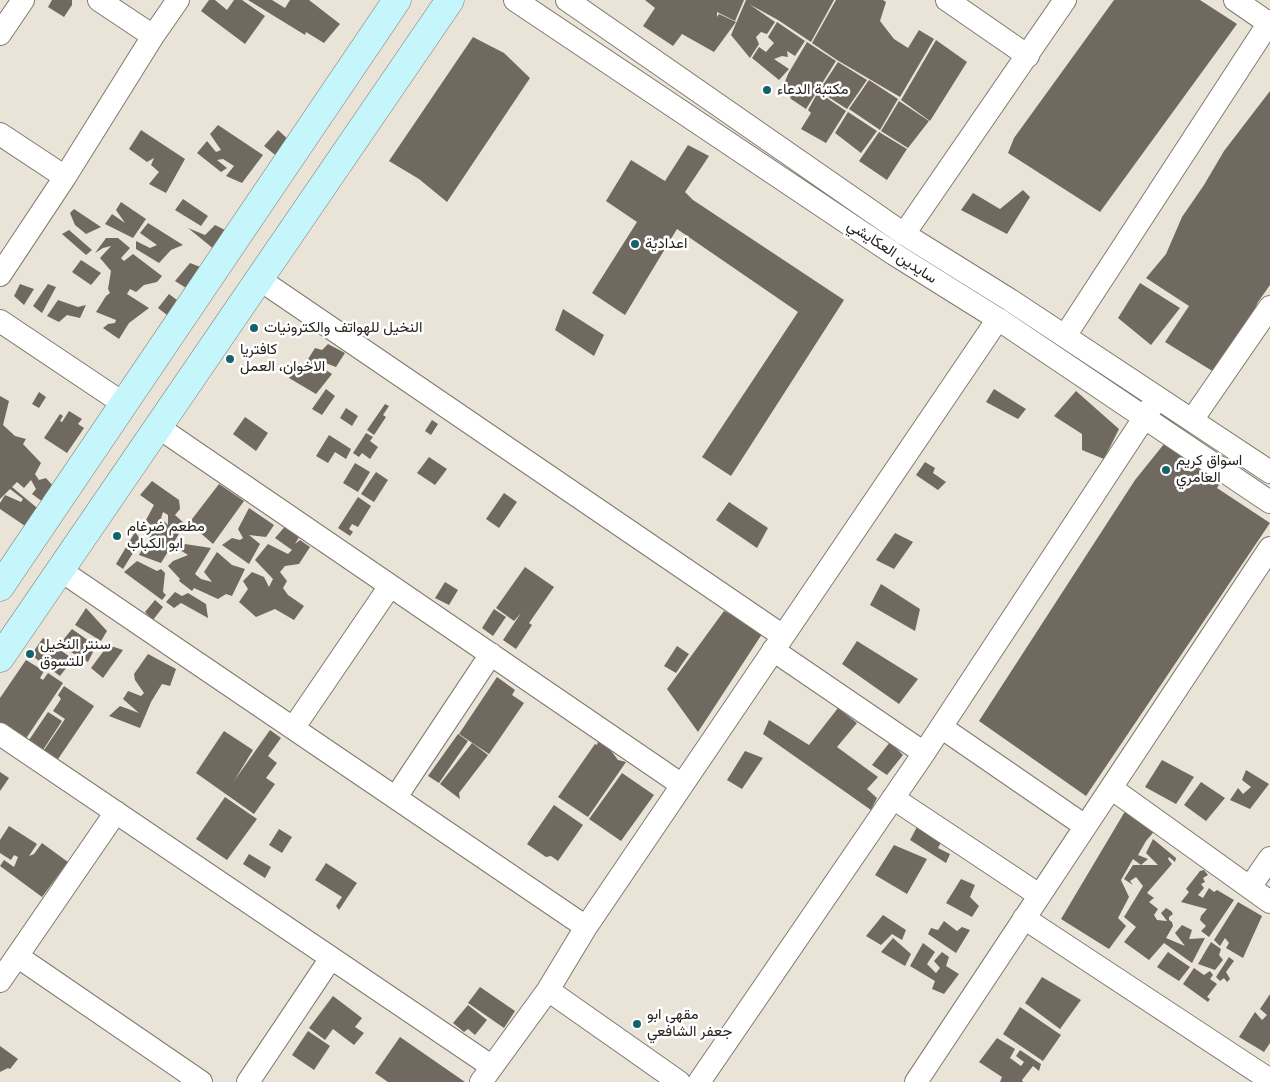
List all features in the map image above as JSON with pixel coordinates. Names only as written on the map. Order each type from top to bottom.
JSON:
[{"type":"street","points":[[0,34],[22,0]]},
{"type":"street","points":[[99,0],[153,36]]},
{"type":"street","points":[[0,275],[178,0]]},
{"type":"street","points":[[0,587],[396,0]]},
{"type":"street","points":[[0,658],[450,0]]},
{"type":"street","name":"سايدين العكايشي","points":[[515,0],[894,254],[998,319],[1270,502]]},
{"type":"street","name":"سايدين العكايشي","points":[[568,0],[904,234],[1065,336],[1270,472]]},
{"type":"street","points":[[947,0],[1028,56]]},
{"type":"street","points":[[904,234],[1065,0]]},
{"type":"street","points":[[1065,336],[1269,23],[1235,0]]},
{"type":"street","points":[[0,134],[65,177]]},
{"type":"street","points":[[259,279],[778,643],[924,753]]},
{"type":"street","points":[[1192,420],[1270,306]]},
{"type":"street","points":[[0,734],[331,958],[486,1074],[548,990],[586,927],[998,319]]},
{"type":"street","points":[[0,321],[124,404]]},
{"type":"street","points":[[177,325],[180,332],[190,341],[198,344],[217,340]]},
{"type":"street","points":[[148,369],[158,368],[170,374],[175,378],[181,393]]},
{"type":"street","points":[[699,1082],[924,753],[1158,398]]},
{"type":"street","points":[[158,427],[682,784]]},
{"type":"street","points":[[916,1082],[1270,548]]},
{"type":"street","points":[[60,570],[294,727],[586,927]]},
{"type":"street","points":[[294,727],[390,586]]},
{"type":"street","points":[[396,797],[490,654]]},
{"type":"street","points":[[941,727],[1085,826]]},
{"type":"street","points":[[1111,788],[1270,902]]},
{"type":"street","points":[[893,798],[1039,895]]},
{"type":"street","points":[[0,981],[116,812]]},
{"type":"street","points":[[1250,888],[1270,858]]},
{"type":"street","points":[[1024,918],[1270,1080]]},
{"type":"street","points":[[17,956],[201,1082]]},
{"type":"street","points":[[248,1082],[331,958]]},
{"type":"street","points":[[548,990],[680,1082]]},
{"type":"building","points":[[52,0],[72,0],[72,5],[64,17],[48,7]]},
{"type":"building","points":[[209,0],[215,0],[227,10],[234,0],[242,0],[265,16],[245,44],[201,11]]},
{"type":"building","points":[[248,0],[272,0],[285,8],[290,0],[309,0],[340,24],[324,43],[306,32],[305,35]]},
{"type":"building","points":[[645,0],[744,0],[735,21],[717,12],[717,17],[719,14],[736,22],[714,52],[682,34],[673,46],[643,26],[655,8]]},
{"type":"building","points":[[746,0],[834,0],[811,42],[778,20],[749,4],[775,22],[767,34],[761,32],[756,37],[759,44],[750,58],[731,35]]},
{"type":"building","points":[[836,0],[883,0],[886,2],[880,21],[894,39],[908,48],[919,30],[934,39],[900,97],[812,43]]},
{"type":"building","points":[[1114,0],[1200,0],[1237,24],[1100,212],[1008,153],[1014,138]]},
{"type":"building","points":[[777,22],[805,41],[795,56],[787,51],[788,57],[782,56],[774,59],[789,69],[779,80],[752,58],[759,47],[766,52],[774,43],[768,37]]},
{"type":"building","points":[[473,37],[504,53],[530,78],[447,202],[419,179],[389,161]]},
{"type":"building","points":[[936,40],[967,62],[930,121],[901,100]]},
{"type":"building","points":[[807,42],[836,61],[806,109],[791,99],[784,84]]},
{"type":"building","points":[[838,62],[867,80],[847,109],[819,91]]},
{"type":"building","points":[[869,80],[898,99],[880,130],[849,109]]},
{"type":"building","points":[[1270,91],[1270,285],[1258,302],[1236,351],[1219,375],[1165,342],[1189,306],[1146,278],[1166,254],[1182,217],[1224,151]]},
{"type":"building","points":[[818,92],[846,111],[826,143],[801,129],[811,113],[808,110]]},
{"type":"building","points":[[899,101],[929,121],[908,148],[881,131]]},
{"type":"building","points":[[848,112],[877,131],[861,153],[835,133]]},
{"type":"building","points":[[218,125],[263,155],[242,183],[226,176],[234,166],[223,159],[217,160],[227,168],[221,172],[197,153],[207,141],[216,152],[221,150],[210,134]]},
{"type":"building","points":[[141,130],[185,159],[166,193],[149,184],[159,172],[151,165],[154,158],[147,162],[129,149]]},
{"type":"building","points":[[278,130],[291,142],[279,158],[264,146]]},
{"type":"building","points":[[879,132],[907,149],[887,180],[859,161]]},
{"type":"building","points":[[688,145],[709,156],[685,192],[693,200],[844,300],[731,476],[702,457],[798,312],[677,229],[625,315],[592,293],[637,222],[606,201],[631,160],[665,181]]},
{"type":"building","points":[[1023,190],[1030,197],[1007,234],[961,210],[973,193],[1000,209]]},
{"type":"building","points":[[183,199],[208,216],[201,226],[175,210]]},
{"type":"building","points":[[121,202],[146,219],[133,238],[105,224],[112,214],[125,223],[116,210]]},
{"type":"building","points":[[74,209],[101,227],[86,234],[75,225],[70,213]]},
{"type":"building","points":[[148,223],[183,245],[171,250],[159,263],[136,249],[136,241],[150,248],[157,245],[140,233]]},
{"type":"building","points":[[215,225],[229,232],[215,250],[188,228],[205,235]]},
{"type":"building","points":[[69,230],[92,250],[86,255],[62,234]]},
{"type":"building","points":[[106,238],[118,238],[130,248],[121,258],[124,261],[133,254],[162,276],[157,282],[144,285],[136,292],[130,289],[127,294],[149,308],[129,323],[119,339],[103,328],[108,324],[115,323],[116,320],[96,312],[110,293],[108,289],[111,271],[100,258],[111,246],[95,253]]},
{"type":"building","points":[[81,260],[101,273],[91,285],[72,272]]},
{"type":"building","points":[[190,263],[203,268],[186,288],[175,281]]},
{"type":"building","points":[[1140,283],[1180,308],[1151,345],[1118,318]]},
{"type":"building","points":[[20,284],[34,289],[24,305],[14,296]]},
{"type":"building","points":[[48,284],[56,287],[42,313],[33,306]]},
{"type":"building","points":[[169,294],[185,306],[176,322],[158,308]]},
{"type":"building","points":[[58,300],[78,307],[86,305],[80,318],[67,315],[59,322],[47,316]]},
{"type":"building","points":[[563,309],[604,335],[594,356],[555,330]]},
{"type":"building","points":[[328,344],[345,353],[336,367],[323,362],[320,366],[332,374],[316,394],[289,378],[296,367],[312,373],[305,364],[315,348],[322,350]]},
{"type":"building","points":[[326,389],[335,396],[322,415],[312,409]]},
{"type":"building","points":[[994,389],[1026,409],[1018,419],[986,402]]},
{"type":"building","points":[[1076,391],[1119,429],[1104,459],[1082,450],[1082,434],[1054,416]]},
{"type":"building","points":[[39,392],[46,397],[39,408],[32,404]]},
{"type":"building","points":[[0,396],[9,401],[3,425],[15,436],[26,439],[23,444],[41,463],[35,474],[39,480],[46,478],[54,487],[43,502],[32,494],[36,489],[31,480],[24,488],[17,482],[12,487],[42,512],[31,530],[0,509],[0,503],[5,495],[21,502],[23,499],[10,489],[0,499]]},
{"type":"building","points":[[385,404],[389,406],[383,415],[386,417],[374,435],[367,430]]},
{"type":"building","points":[[346,408],[358,416],[352,426],[340,418]]},
{"type":"building","points":[[69,411],[82,419],[78,424],[84,428],[67,453],[44,438],[60,414],[63,416],[60,421],[62,422]]},
{"type":"building","points":[[245,417],[268,433],[256,451],[233,434]]},
{"type":"building","points":[[432,420],[438,424],[431,435],[425,431]]},
{"type":"building","points":[[366,433],[373,437],[370,441],[378,447],[370,459],[362,453],[359,457],[353,453]]},
{"type":"building","points":[[329,435],[351,449],[346,459],[335,452],[328,463],[316,456]]},
{"type":"building","points":[[1164,444],[1221,482],[1217,488],[1270,523],[1086,796],[979,721],[1135,480]]},
{"type":"building","points":[[429,457],[447,469],[435,485],[417,473]]},
{"type":"building","points":[[925,462],[935,468],[933,473],[946,482],[938,490],[916,475]]},
{"type":"building","points":[[355,463],[370,472],[358,492],[343,483]]},
{"type":"building","points":[[376,472],[388,480],[374,502],[361,494]]},
{"type":"building","points":[[152,481],[179,500],[180,509],[175,515],[185,524],[161,563],[139,555],[154,529],[146,520],[154,505],[140,495]],"holes":[[[163,512],[168,515],[168,525],[161,518]]]},
{"type":"building","points":[[219,484],[244,501],[213,544],[189,523]]},
{"type":"building","points":[[504,493],[517,502],[499,528],[486,519]]},
{"type":"building","points":[[358,497],[371,506],[358,527],[352,524],[349,529],[353,532],[350,536],[338,528]]},
{"type":"building","points":[[729,502],[768,528],[757,548],[716,520]]},
{"type":"building","points":[[249,508],[274,525],[266,537],[249,535],[260,544],[249,564],[222,545],[232,538],[240,540],[243,538],[238,529]]},
{"type":"building","points":[[142,523],[153,530],[149,534],[138,526]]},
{"type":"building","points":[[288,523],[302,532],[295,544],[300,540],[310,547],[299,564],[285,566],[280,572],[287,581],[283,588],[288,595],[304,606],[294,620],[275,609],[256,617],[239,602],[248,589],[243,581],[252,572],[264,577],[269,587],[273,579],[255,560],[268,544],[288,554],[292,550],[275,538]]},
{"type":"building","points":[[135,532],[141,540],[123,569],[116,564]]},
{"type":"building","points":[[895,533],[913,542],[894,569],[876,560]]},
{"type":"building","points":[[185,544],[211,548],[195,574],[201,579],[212,582],[204,572],[217,552],[232,565],[245,569],[232,596],[226,594],[218,599],[194,588],[192,591],[179,581],[180,579],[168,566],[173,561],[188,555],[180,550]]},
{"type":"building","points":[[137,561],[157,571],[161,569],[165,573],[163,592],[166,595],[162,600],[124,572]]},
{"type":"building","points":[[525,567],[554,587],[529,623],[532,625],[516,649],[503,640],[521,613],[514,621],[496,608]]},
{"type":"building","points":[[445,582],[458,590],[449,605],[435,598]]},
{"type":"building","points":[[881,584],[920,609],[915,631],[870,605]]},
{"type":"building","points":[[175,592],[182,596],[188,593],[206,604],[208,618],[181,603],[174,608],[166,602]]},
{"type":"building","points":[[155,600],[163,607],[153,620],[145,612]]},
{"type":"building","points":[[86,608],[107,631],[101,641],[75,625]]},
{"type":"building","points":[[494,609],[506,617],[493,636],[482,628]]},
{"type":"building","points":[[724,611],[764,631],[698,732],[667,689]]},
{"type":"building","points":[[72,629],[96,646],[88,662],[59,645]]},
{"type":"building","points":[[43,638],[73,659],[60,676],[31,655]]},
{"type":"building","points":[[857,641],[918,679],[899,704],[842,664]]},
{"type":"building","points":[[108,645],[123,650],[103,678],[91,668]]},
{"type":"building","points":[[677,646],[689,654],[676,673],[664,666]]},
{"type":"building","points":[[148,654],[176,669],[170,686],[162,684],[151,702],[140,728],[109,716],[120,706],[139,713],[123,699],[128,691],[141,696],[144,693],[135,680],[134,674]]},
{"type":"building","points":[[26,660],[44,671],[40,678],[43,680],[48,673],[63,683],[21,746],[0,732],[0,698]]},
{"type":"building","points":[[497,677],[515,690],[512,695],[524,703],[489,754],[459,734]]},
{"type":"building","points":[[64,686],[94,706],[54,765],[40,756],[65,719],[53,711],[61,699],[58,695]]},
{"type":"building","points":[[838,708],[857,723],[837,747],[878,777],[867,789],[877,798],[871,810],[763,734],[769,720],[809,745]]},
{"type":"building","points":[[48,712],[62,721],[41,753],[27,743]]},
{"type":"building","points":[[270,730],[281,738],[268,756],[277,763],[266,778],[275,784],[254,814],[196,773],[224,731],[253,750],[234,781]]},
{"type":"building","points":[[458,734],[468,741],[439,783],[428,776]]},
{"type":"building","points":[[599,738],[601,744],[609,748],[618,760],[626,762],[588,817],[558,797],[595,744],[597,745]]},
{"type":"building","points":[[890,742],[903,755],[887,775],[872,765]]},
{"type":"building","points":[[472,743],[488,755],[459,793],[460,799],[440,784]]},
{"type":"building","points":[[745,751],[763,758],[742,789],[727,780]]},
{"type":"building","points":[[1162,760],[1194,777],[1176,804],[1145,787]]},
{"type":"building","points":[[1246,770],[1269,784],[1250,809],[1230,800],[1238,788],[1243,794],[1251,787],[1242,780]]},
{"type":"building","points":[[0,772],[9,778],[0,791]]},
{"type":"building","points":[[622,773],[654,795],[621,841],[589,819]]},
{"type":"building","points":[[1201,782],[1225,798],[1206,821],[1184,805]]},
{"type":"building","points":[[225,797],[257,819],[227,860],[196,839]]},
{"type":"building","points":[[554,805],[583,825],[558,861],[551,856],[546,857],[527,844]]},
{"type":"building","points":[[1127,808],[1157,828],[1146,841],[1138,855],[1148,859],[1141,865],[1133,859],[1121,880],[1129,897],[1118,918],[1126,926],[1109,949],[1061,919]]},
{"type":"building","points":[[926,810],[950,826],[938,848],[950,854],[946,863],[910,840]]},
{"type":"building","points":[[9,826],[37,844],[29,856],[34,854],[42,843],[68,862],[42,897],[0,866],[4,860],[14,867],[18,857],[14,855],[11,860],[0,853],[0,840]]},
{"type":"building","points":[[279,829],[292,837],[282,853],[269,845]]},
{"type":"building","points":[[1153,839],[1176,858],[1175,862],[1169,857],[1168,859],[1172,864],[1147,893],[1154,898],[1149,902],[1158,909],[1154,915],[1157,920],[1167,921],[1161,913],[1166,908],[1173,914],[1169,917],[1169,920],[1173,926],[1166,938],[1185,946],[1175,933],[1182,925],[1192,930],[1189,939],[1205,938],[1192,963],[1164,943],[1149,960],[1124,942],[1136,927],[1124,917],[1143,886],[1136,877],[1130,881],[1133,885],[1124,879],[1133,865],[1158,865],[1146,853]]},
{"type":"building","points":[[894,845],[927,859],[907,894],[875,875]]},
{"type":"building","points":[[249,854],[271,867],[265,878],[243,864]]},
{"type":"building","points":[[326,863],[357,883],[339,910],[336,906],[342,897],[315,880]]},
{"type":"building","points":[[1204,870],[1208,875],[1203,878],[1205,882],[1201,884],[1204,888],[1198,895],[1203,898],[1209,888],[1214,892],[1217,890],[1234,900],[1209,937],[1201,931],[1206,926],[1200,920],[1207,909],[1181,902],[1189,892],[1186,889],[1200,871]]},
{"type":"building","points":[[961,879],[975,885],[970,897],[979,906],[972,917],[946,903]]},
{"type":"building","points":[[1238,902],[1262,916],[1243,958],[1226,948],[1229,943],[1225,938],[1220,946],[1214,940]]},
{"type":"building","points":[[883,915],[906,930],[902,940],[892,934],[881,945],[866,936]]},
{"type":"building","points":[[944,921],[957,931],[962,927],[970,930],[956,953],[928,934],[931,928],[938,930]]},
{"type":"building","points":[[893,938],[911,954],[905,966],[881,952]]},
{"type":"building","points":[[1211,942],[1221,949],[1219,955],[1223,960],[1215,970],[1198,964]]},
{"type":"building","points":[[923,943],[935,952],[927,964],[936,973],[940,968],[934,961],[942,952],[949,957],[946,966],[959,974],[944,994],[932,989],[935,981],[910,966]]},
{"type":"building","points":[[1168,952],[1190,967],[1179,981],[1157,967]]},
{"type":"building","points":[[1229,957],[1234,961],[1226,972],[1230,979],[1227,982],[1224,978],[1220,981],[1216,977]]},
{"type":"building","points":[[1194,968],[1204,975],[1210,971],[1213,975],[1210,979],[1217,984],[1207,997],[1210,999],[1208,1002],[1183,984]]},
{"type":"building","points":[[1042,977],[1081,1000],[1060,1029],[1025,1003]]},
{"type":"building","points":[[480,987],[515,1011],[504,1028],[468,1003]]},
{"type":"building","points":[[1270,994],[1270,1043],[1264,1052],[1239,1037],[1255,1012],[1262,1020],[1267,1015],[1260,1009]]},
{"type":"building","points":[[333,996],[362,1018],[355,1027],[364,1033],[354,1045],[333,1029],[325,1040],[309,1028]]},
{"type":"building","points":[[468,1005],[487,1020],[475,1035],[468,1029],[464,1032],[453,1023]]},
{"type":"building","points":[[1020,1007],[1061,1035],[1043,1061],[1003,1034]]},
{"type":"building","points":[[308,1031],[330,1046],[314,1070],[292,1055]]},
{"type":"building","points":[[400,1037],[465,1082],[388,1082],[375,1073]]},
{"type":"building","points":[[997,1038],[1015,1049],[1010,1058],[1021,1066],[1024,1062],[1016,1056],[1020,1050],[1041,1064],[1039,1071],[1033,1066],[1022,1080],[1023,1082],[1000,1082],[1002,1077],[979,1062]]},
{"type":"building","points":[[0,1046],[18,1059],[10,1069],[8,1068],[0,1072]]},
{"type":"place","name":"مكتبة الدعاء","points":[[767,90]]},
{"type":"place","name":"اعدادية","points":[[635,244]]},
{"type":"place","name":"النخيل للهواتف والكترونيات","points":[[254,328]]},
{"type":"place","name":"كافتريا الاخوان، العمل","points":[[230,359]]},
{"type":"place","name":"اسواق كريم العامري","points":[[1166,470]]},
{"type":"place","name":"مطعم ضرغام ابو الكباب","points":[[117,536]]},
{"type":"place","name":"سنتر النخيل للتسوق","points":[[30,654]]},
{"type":"place","name":"مقهى ابو جعفر الشافعي","points":[[637,1024]]}]
